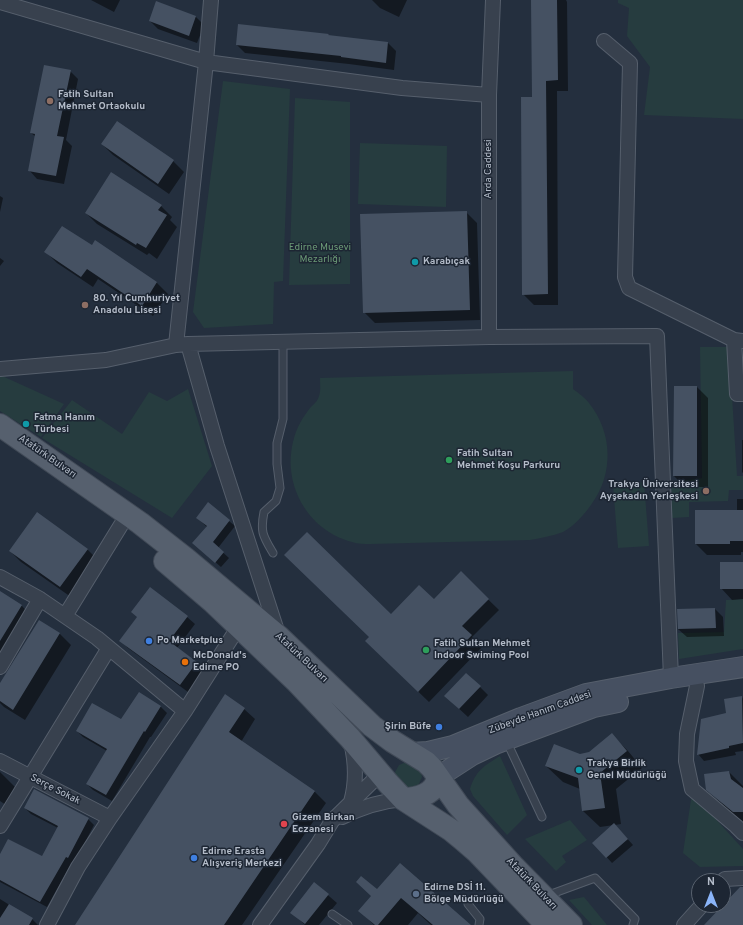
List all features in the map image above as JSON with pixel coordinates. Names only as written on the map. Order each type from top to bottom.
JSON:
[{"type":"main road","name":"Atatürk Bulvarı","points":[[0,425],[140,523],[186,559],[279,637],[372,726],[392,741],[426,762],[458,804],[514,867],[571,925]]},
{"type":"main road","name":"Atatürk Bulvarı","points":[[0,441],[101,509],[176,570],[239,626],[296,681],[350,738],[403,799],[451,830],[477,852],[547,925]]},
{"type":"main road","name":"Zübeyde Hanım Caddesi","points":[[411,753],[428,752],[453,746],[521,718],[586,694],[743,666]]},
{"type":"main road","name":"Zübeyde Hanım Caddesi","points":[[438,777],[472,755],[506,740],[594,707],[743,678]]},
{"type":"main road","points":[[380,774],[388,762],[396,755],[411,753]]},
{"type":"main road","points":[[403,799],[422,797],[432,789],[438,780],[438,777]]},
{"type":"street","points":[[211,0],[182,344],[279,637]]},
{"type":"street","name":"Arda Caddesi","points":[[489,337],[489,95],[493,0]]},
{"type":"street","points":[[0,2],[206,62],[402,88],[489,95]]},
{"type":"street","points":[[604,41],[630,63],[625,277],[629,288],[738,341],[737,394],[743,394]]},
{"type":"street","points":[[0,369],[106,360],[182,344],[489,337],[657,336],[671,678]]},
{"type":"street","points":[[65,616],[121,525]]},
{"type":"street","points":[[0,577],[40,599],[97,638],[185,711]]},
{"type":"street","points":[[0,667],[40,599]]},
{"type":"street","points":[[47,925],[78,866],[185,711],[239,626]]},
{"type":"street","points":[[0,825],[109,648]]},
{"type":"street","points":[[697,686],[687,734],[686,761],[692,789],[741,828]]},
{"type":"street","points":[[350,738],[356,774],[355,788],[351,802]]},
{"type":"street","name":"Serçe Sokak","points":[[0,761],[110,818]]},
{"type":"street","points":[[264,924],[332,821],[380,774]]},
{"type":"street","points":[[332,821],[372,804],[387,800],[403,799]]},
{"type":"street","points":[[731,878],[743,878]]},
{"type":"street","points":[[684,925],[695,913]]},
{"type":"lane","points":[[272,554],[264,538],[261,526],[264,512],[276,501],[280,488],[277,464],[277,443],[283,418],[283,341]]},
{"type":"lane","points":[[506,740],[542,816]]},
{"type":"lane","points":[[544,897],[595,878],[635,919],[633,925]]},
{"type":"lane","points":[[468,904],[480,919],[479,925]]},
{"type":"lane","points":[[332,914],[348,925]]},
{"type":"green space","points":[[618,0],[743,0],[743,119],[644,115],[650,67],[627,36],[629,8],[618,3]]},
{"type":"green space","points":[[223,81],[290,89],[283,281],[274,282],[273,324],[204,328],[193,312]]},
{"type":"green space","name":"Edirne Musevi Mezarlığı","points":[[295,98],[350,102],[350,284],[289,285]]},
{"type":"green space","points":[[360,143],[447,146],[446,207],[358,204]]},
{"type":"green space","points":[[700,347],[729,347],[737,476],[743,476],[743,490],[729,490],[728,501],[689,502],[689,517],[672,518],[671,482],[702,478]]},
{"type":"green space","name":"Fatih Sultan Mehmet Koşu Parkuru","points":[[573,371],[573,389],[589,403],[597,415],[603,427],[608,454],[604,480],[599,493],[585,513],[571,527],[563,532],[530,540],[359,544],[336,536],[322,527],[310,516],[301,502],[295,488],[291,472],[291,455],[294,438],[299,426],[307,411],[315,403],[320,394],[320,378]]},
{"type":"green space","points":[[0,375],[64,404],[41,437],[0,411]]},
{"type":"green space","points":[[188,389],[212,466],[172,518],[42,438],[72,400],[122,434],[149,392],[167,401]]},
{"type":"green space","points":[[644,482],[649,546],[618,548],[613,485]]},
{"type":"green space","points":[[743,599],[743,649],[679,659],[678,633],[724,632],[726,600]]},
{"type":"green space","points":[[500,756],[527,815],[507,835],[473,796],[470,789],[475,777],[481,769]]},
{"type":"green space","points":[[409,763],[421,771],[422,777],[418,786],[409,791],[394,774],[399,765]]},
{"type":"green space","points":[[692,793],[743,849],[743,866],[700,867],[683,853]]},
{"type":"green space","points":[[570,820],[587,840],[562,856],[566,862],[556,871],[525,839]]},
{"type":"green space","points":[[584,897],[607,925],[592,925],[569,900]]},
{"type":"building","points":[[531,0],[557,0],[558,80],[546,81],[548,294],[522,295],[521,97],[532,97]]},
{"type":"building","points":[[156,1],[196,16],[189,36],[149,21]]},
{"type":"building","points":[[238,24],[388,42],[386,63],[341,56],[236,45]]},
{"type":"building","name":"Fatih Sultan Mehmet Ortaokulu","points":[[44,65],[71,70],[57,136],[64,137],[56,176],[28,171],[35,134],[30,133]]},
{"type":"building","points":[[117,121],[174,160],[158,184],[101,144]]},
{"type":"building","points":[[111,172],[162,205],[158,210],[167,215],[146,248],[137,243],[136,245],[85,213]]},
{"type":"building","name":"Karabıçak","points":[[467,211],[470,310],[363,313],[360,214]]},
{"type":"building","points":[[62,226],[92,245],[95,240],[157,282],[142,306],[87,269],[81,277],[44,252]]},
{"type":"building","points":[[674,386],[697,386],[697,476],[673,476]]},
{"type":"building","points":[[208,502],[230,520],[213,542],[224,552],[215,563],[192,543],[207,526],[196,518]]},
{"type":"building","points":[[695,510],[743,510],[743,541],[730,541],[730,544],[695,544]]},
{"type":"building","points":[[37,512],[88,549],[60,587],[9,551]]},
{"type":"building","points":[[307,532],[391,614],[419,585],[434,599],[461,571],[489,599],[462,626],[472,635],[418,692],[365,641],[369,637],[284,555]]},
{"type":"building","points":[[720,562],[743,562],[743,589],[720,589]]},
{"type":"building","points":[[150,587],[188,616],[169,641],[197,662],[180,685],[119,641],[137,617],[131,612]]},
{"type":"building","points":[[0,591],[22,605],[0,641]]},
{"type":"building","points":[[715,608],[716,628],[678,629],[677,609]]},
{"type":"building","points":[[39,620],[60,633],[13,710],[0,701],[0,683]]},
{"type":"building","points":[[466,673],[481,686],[459,709],[444,696]]},
{"type":"building","points":[[139,692],[161,706],[145,732],[144,731],[106,795],[86,784],[107,749],[76,731],[92,703],[121,719]]},
{"type":"building","name":"Edirne Erasta Alışveriş Merkezi","points":[[225,694],[245,708],[229,732],[315,791],[224,925],[75,925]]},
{"type":"building","points":[[742,696],[743,743],[729,746],[729,748],[697,755],[701,719],[726,713],[724,699]]},
{"type":"building","name":"Trakya Birlik Genel Müdürlüğü","points":[[612,733],[627,751],[600,773],[605,808],[582,811],[578,778],[545,766],[554,744],[580,754],[589,752]]},
{"type":"building","points":[[729,771],[731,779],[743,788],[743,812],[733,812],[706,790],[704,774]]},
{"type":"building","points":[[34,789],[89,818],[68,858],[66,857],[40,902],[0,880],[0,854],[8,839],[42,856],[58,826],[24,808]]},
{"type":"building","points":[[614,823],[628,839],[606,858],[592,843]]},
{"type":"building","name":"Edirne DSİ 11. Bölge Müdürlüğü","points":[[400,863],[471,925],[433,925],[401,898],[378,925],[375,925],[358,911],[371,896],[356,882],[361,876],[377,889]]},
{"type":"building","points":[[314,882],[329,894],[305,924],[290,913]]},
{"type":"building","points":[[740,887],[743,887],[743,925],[704,925],[715,913],[731,913],[731,896]]},
{"type":"building","points":[[9,904],[33,918],[29,925],[0,925],[0,918]]},
{"type":"place","name":"Fatih Sultan Mehmet Ortaokulu","points":[[50,101]]},
{"type":"place","name":"Karabıçak","points":[[415,262]]},
{"type":"place","name":"80. Yıl Cumhuriyet Anadolu Lisesi","points":[[85,305]]},
{"type":"place","name":"Fatma Hanım Türbesi","points":[[26,424]]},
{"type":"place","name":"Fatih Sultan Mehmet Koşu Parkuru","points":[[449,460]]},
{"type":"place","name":"Trakya Üniversitesi Ayşekadın Yerleşkesi","points":[[706,491]]},
{"type":"place","name":"Po Marketplus","points":[[149,641]]},
{"type":"place","name":"Fatih Sultan Mehmet Indoor Swiming Pool","points":[[426,650]]},
{"type":"place","name":"McDonald's Edirne PO","points":[[185,662]]},
{"type":"place","name":"Şirin Büfe","points":[[439,727]]},
{"type":"place","name":"Trakya Birlik Genel Müdürlüğü","points":[[579,770]]},
{"type":"place","name":"Gizem Birkan Eczanesi","points":[[284,824]]},
{"type":"place","name":"Edirne Erasta Alışveriş Merkezi","points":[[194,858]]},
{"type":"place","name":"Edirne DSİ 11. Bölge Müdürlüğü","points":[[416,894]]}]
